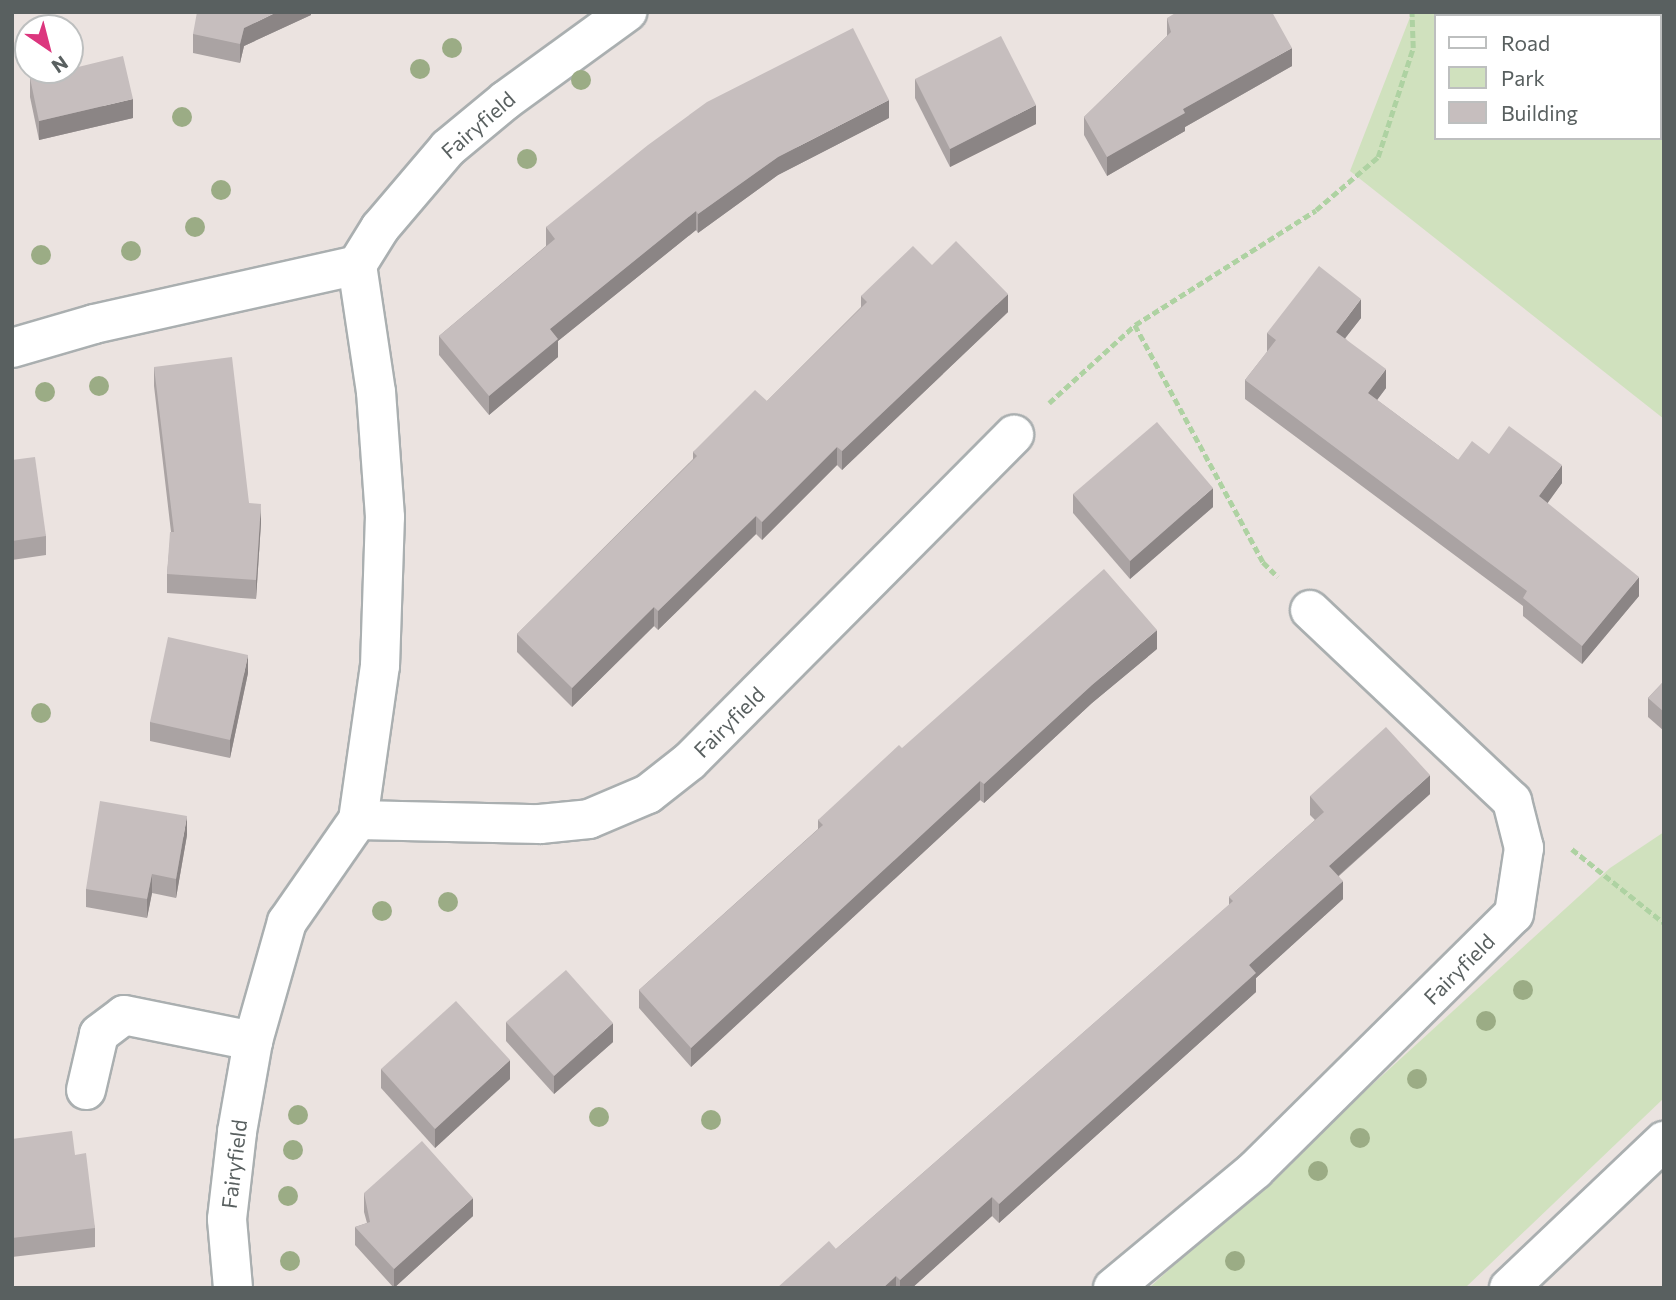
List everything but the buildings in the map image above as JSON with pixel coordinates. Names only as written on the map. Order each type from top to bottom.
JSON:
[{"type":"street","name":"Fairyfield","points":[[233,1288],[227,1219],[236,1132],[253,1041],[287,922],[358,820],[380,666],[386,517],[376,392],[357,265],[388,218],[448,148],[506,100],[627,12]]},
{"type":"street","points":[[12,348],[94,324],[357,265]]},
{"type":"street","name":"Fairyfield","points":[[358,820],[540,824],[589,819],[648,794],[690,761],[1014,435]]},
{"type":"street","points":[[1310,610],[1512,801]]},
{"type":"street","name":"Fairyfield","points":[[1113,1288],[1255,1170],[1514,914],[1524,848],[1512,801]]},
{"type":"street","points":[[86,1090],[99,1034],[124,1015],[253,1041]]},
{"type":"street","points":[[1509,1288],[1664,1141]]},
{"type":"path","points":[[1014,435],[1135,325],[1316,211],[1378,157],[1413,48],[1412,12]]},
{"type":"path","points":[[1135,325],[1263,562],[1310,610]]},
{"type":"path","points":[[1512,801],[1664,923]]},
{"type":"green space","points":[[1412,12],[1664,12],[1664,419],[1350,171]]},
{"type":"green space","points":[[1664,832],[1664,1098],[1465,1288],[1149,1288],[1610,868]]}]
